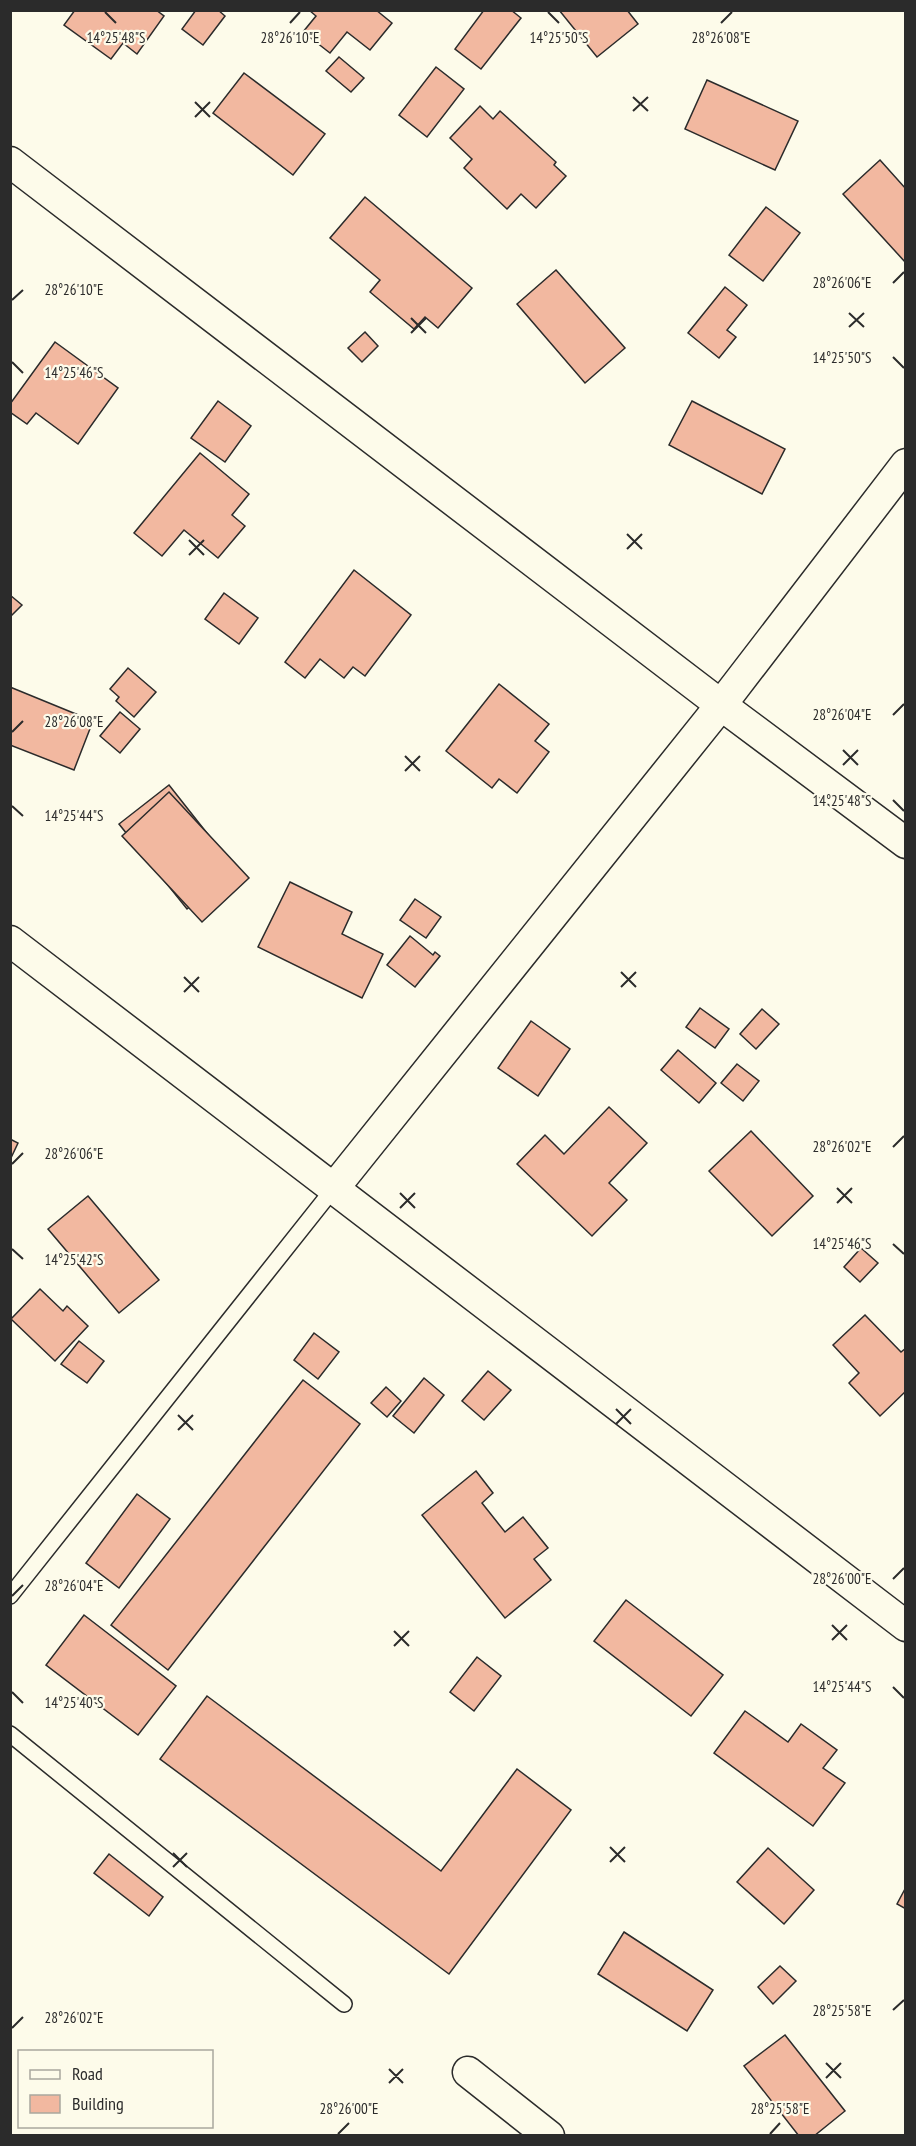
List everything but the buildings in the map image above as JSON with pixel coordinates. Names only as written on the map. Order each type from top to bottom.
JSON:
[{"type":"street","points":[[10,162],[721,705],[906,843]]},
{"type":"street","points":[[334,1188],[721,705],[906,464]]},
{"type":"street","points":[[10,941],[906,1626]]},
{"type":"street","points":[[468,2072],[549,2136]]},
{"type":"lane","points":[[10,1596],[334,1188]]},
{"type":"lane","points":[[10,1734],[344,2004]]}]
